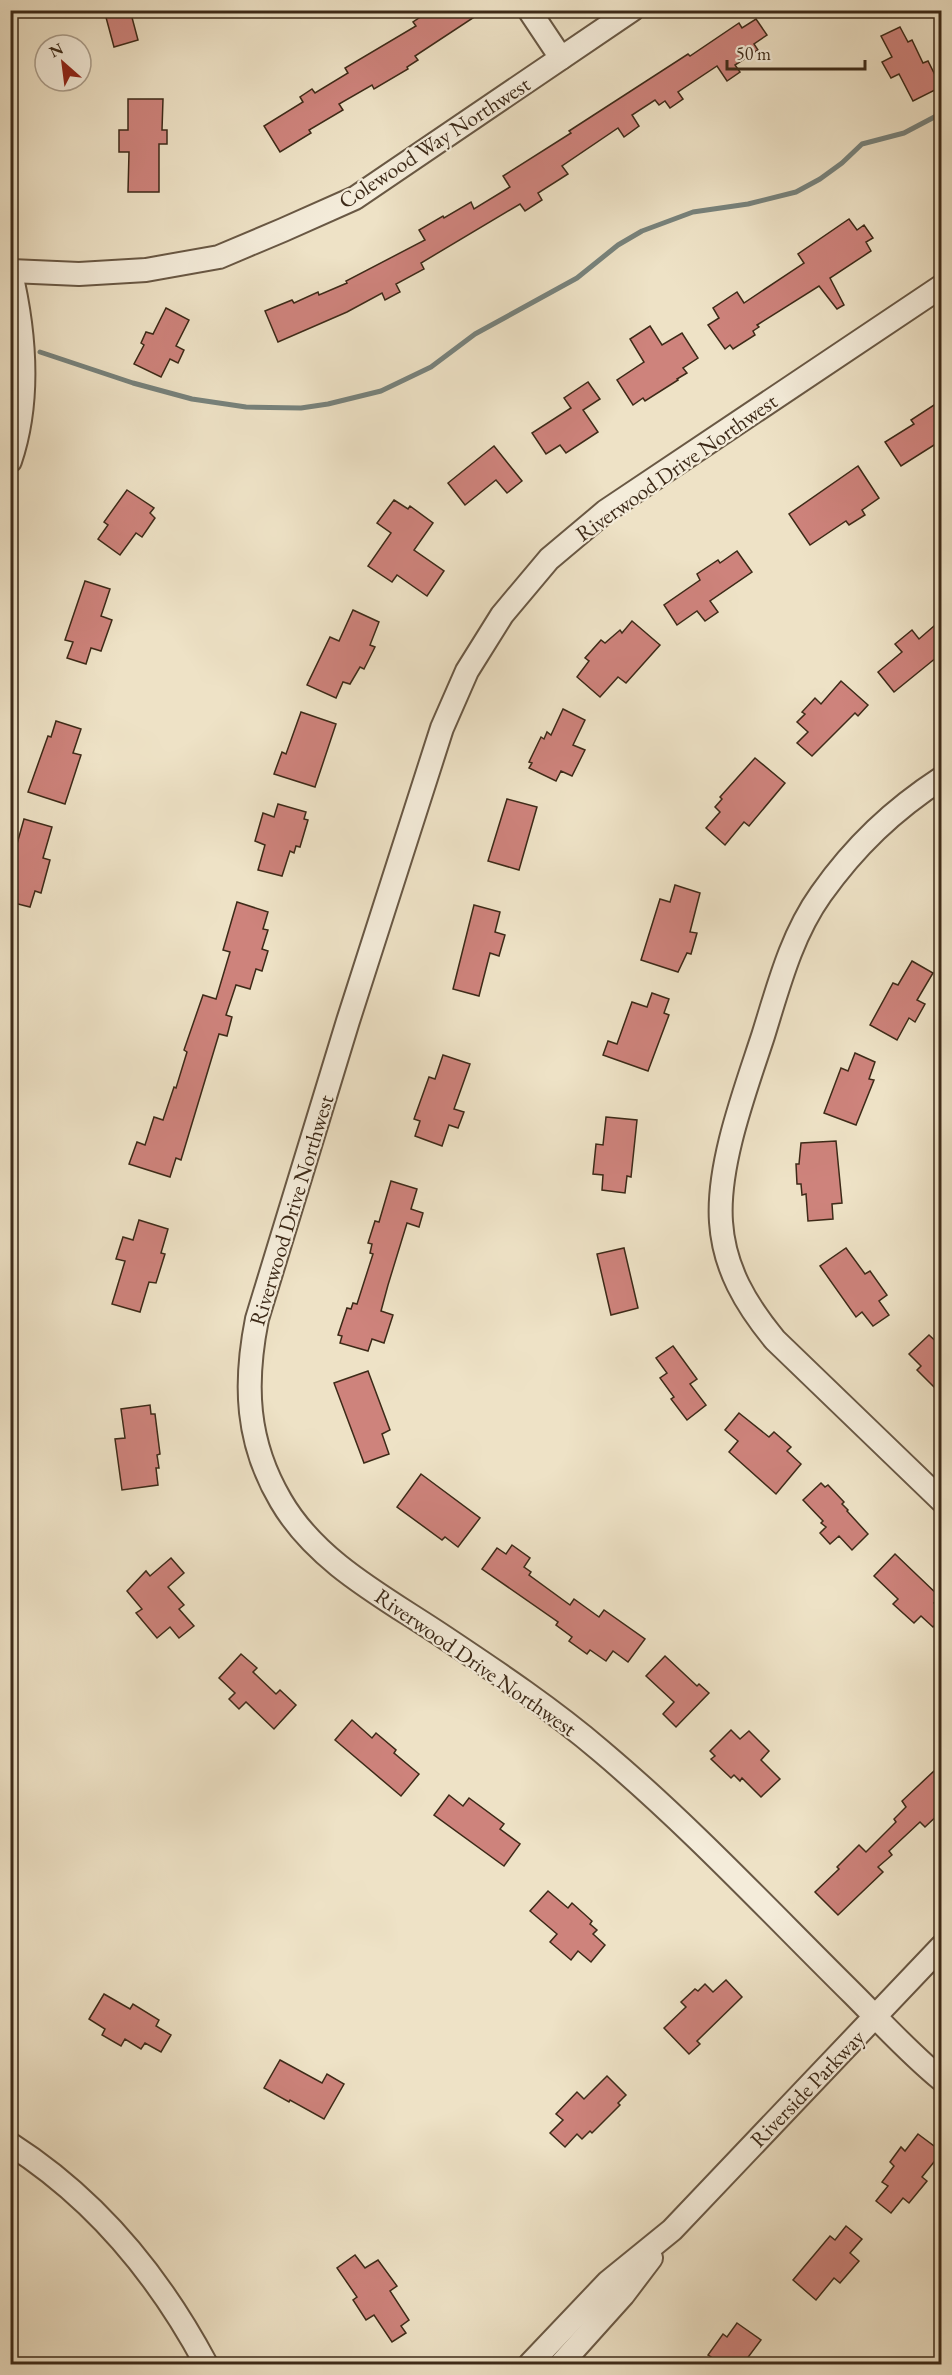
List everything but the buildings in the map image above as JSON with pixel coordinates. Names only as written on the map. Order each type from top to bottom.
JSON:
[{"type":"street","points":[[530,10],[561,58]]},
{"type":"street","name":"Colewood Way Northwest","points":[[11,270],[79,274],[146,270],[219,257],[355,198],[632,10]]},
{"type":"street","points":[[10,461],[15,447],[22,403],[24,359],[20,314],[11,270]]},
{"type":"street","name":"Riverwood Drive Northwest","points":[[942,286],[606,511],[549,559],[502,615],[466,671],[442,729],[348,1021],[257,1319],[250,1354],[249,1403],[259,1454],[281,1502],[312,1543],[343,1570],[510,1681],[600,1750],[667,1810],[942,2080]]},
{"type":"street","points":[[942,778],[884,820],[853,851],[819,896],[790,952],[737,1116],[722,1190],[721,1222],[737,1286],[753,1313],[775,1340],[942,1501]]},
{"type":"street","name":"Riverside Parkway","points":[[561,2364],[623,2295],[672,2230],[942,1946]]},
{"type":"street","points":[[10,2144],[52,2173],[96,2212],[135,2255],[162,2290],[188,2330],[206,2364]]},
{"type":"street","name":"Riverside Parkway","points":[[530,2364],[608,2282],[672,2230]]},
{"type":"waterway","points":[[40,352],[133,383],[192,399],[246,407],[301,408],[381,391],[431,367],[475,334],[577,278],[618,245],[642,231],[693,212],[748,204],[796,192],[820,179],[862,144],[904,133],[942,113]]}]
